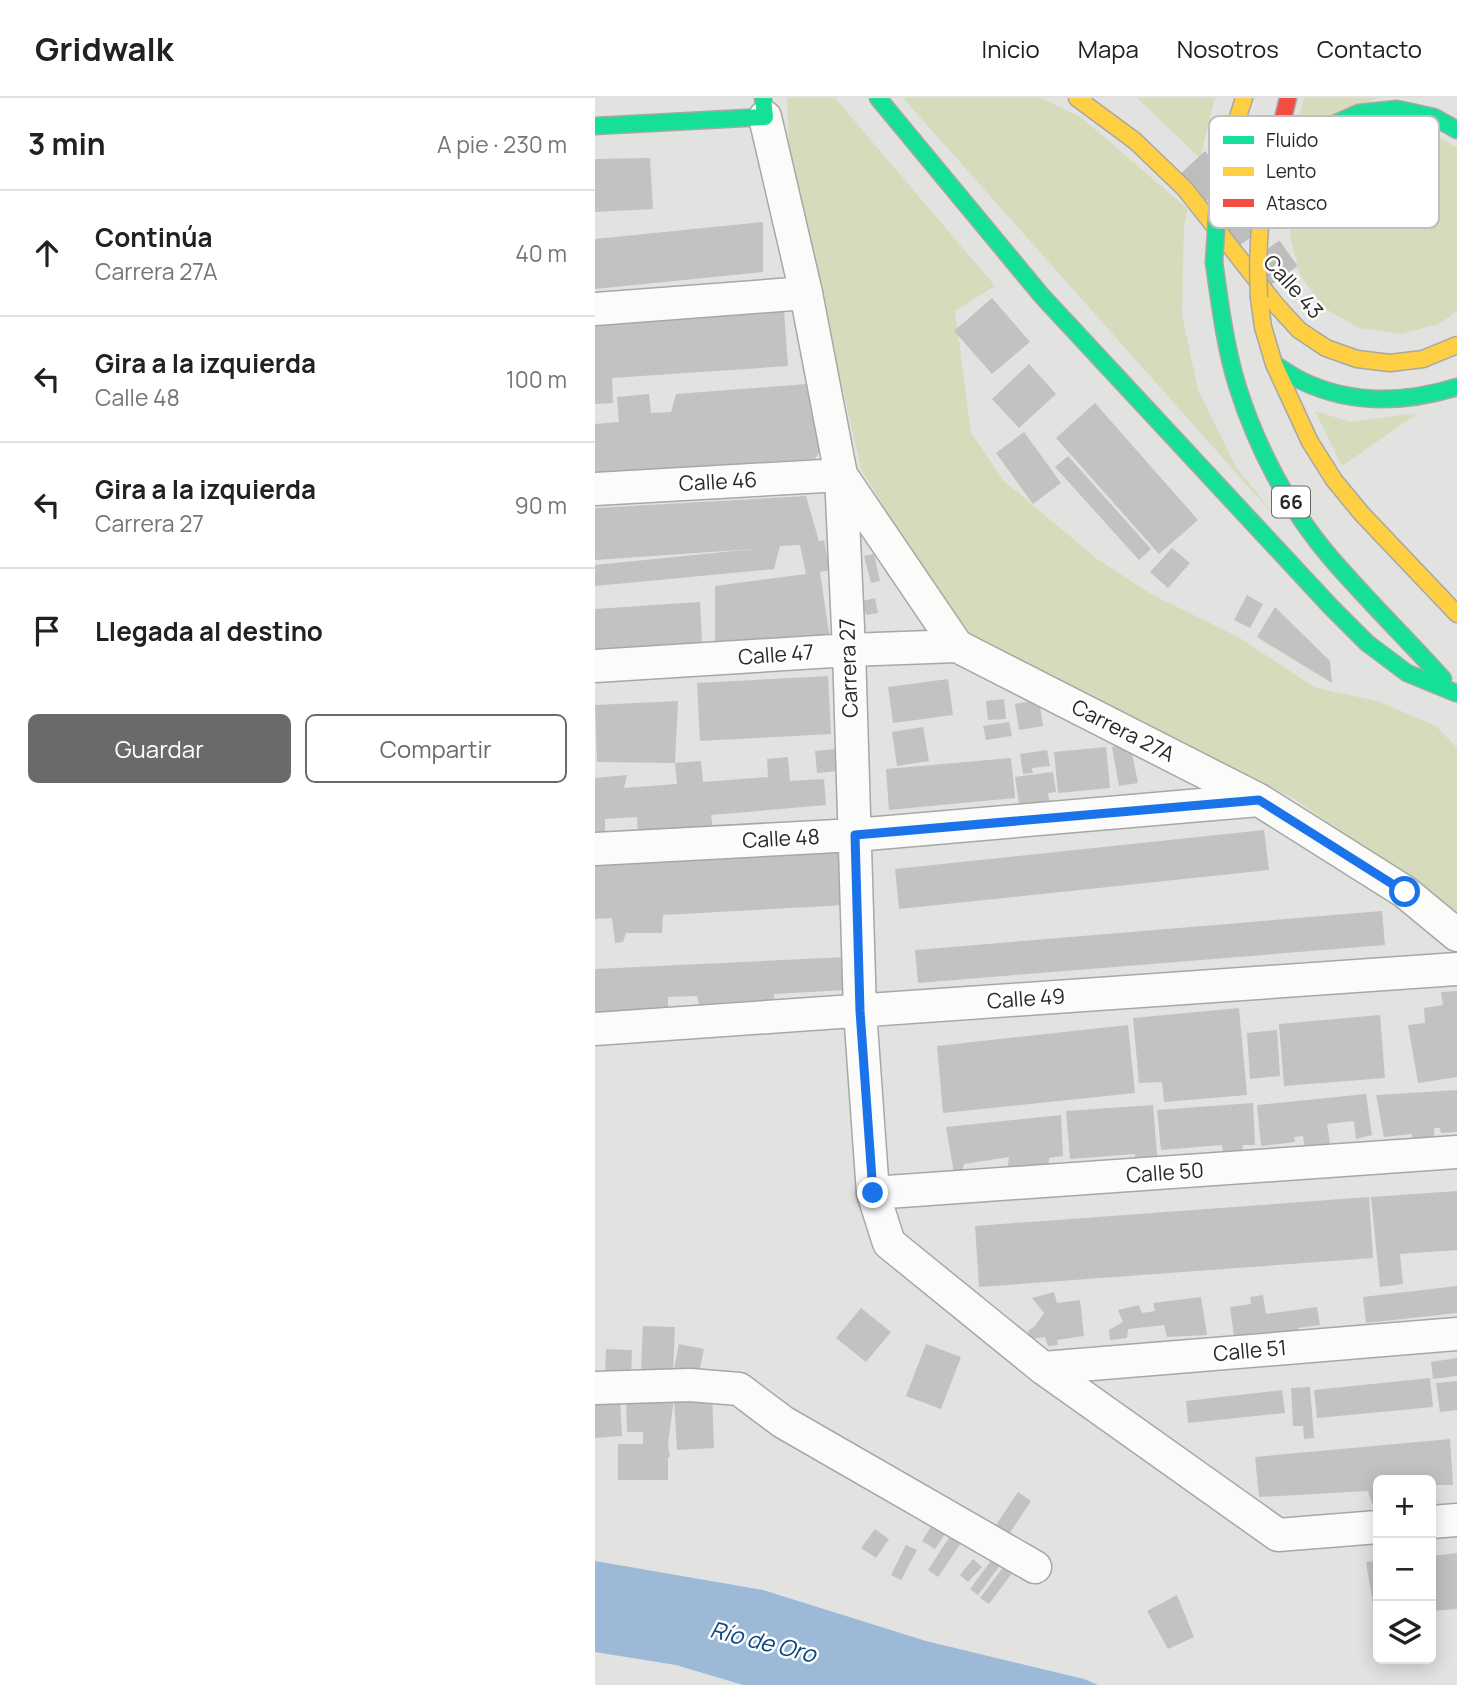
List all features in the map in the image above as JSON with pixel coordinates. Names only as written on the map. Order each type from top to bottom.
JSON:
[{"type":"main road","points":[[878,98],[1042,296],[1331,607],[1367,643],[1407,673],[1456,694]]},
{"type":"main road","name":"Calle 43","points":[[1077,98],[1135,141],[1185,189],[1209,220]]},
{"type":"main road","name":"66","points":[[1238,116],[1244,98]]},
{"type":"main road","name":"66","points":[[1284,116],[1288,98]]},
{"type":"main road","points":[[595,126],[764,107]]},
{"type":"main road","points":[[1352,116],[1397,109],[1429,116]]},
{"type":"main road","points":[[1439,120],[1457,130]]},
{"type":"main road","name":"66","points":[[1214,228],[1214,262],[1223,326],[1238,388],[1261,447],[1292,504],[1329,555],[1456,694]]},
{"type":"main road","name":"Calle 43","points":[[1216,228],[1299,330],[1326,348],[1357,359],[1390,363],[1423,359],[1457,345]]},
{"type":"main road","name":"66","points":[[1259,228],[1257,269],[1263,327],[1274,363],[1310,442],[1334,480],[1362,514],[1457,614]]},
{"type":"main road","points":[[1274,363],[1303,381],[1335,394],[1369,400],[1403,400],[1437,394],[1457,387]]},
{"type":"street","name":"Carrera 27","points":[[764,107],[806,293],[841,475],[860,1011],[873,1193],[889,1243],[1043,1368]]},
{"type":"street","points":[[595,309],[806,293]]},
{"type":"street","name":"Calle 46","points":[[595,489],[841,475]]},
{"type":"street","name":"Carrera 27A","points":[[841,475],[957,646],[1259,800],[1405,892],[1457,935]]},
{"type":"street","name":"Calle 47","points":[[595,666],[957,646]]},
{"type":"street","name":"Calle 48","points":[[595,849],[855,835],[1259,800]]},
{"type":"street","name":"Calle 49","points":[[595,1029],[1457,969]]},
{"type":"street","name":"Calle 50","points":[[873,1193],[1457,1152]]},
{"type":"street","name":"Calle 51","points":[[1043,1368],[1457,1334]]},
{"type":"street","points":[[1043,1368],[1278,1535],[1373,1527]]},
{"type":"street","points":[[595,1388],[690,1385],[739,1389],[783,1422],[1035,1567]]},
{"type":"street","points":[[1436,1522],[1457,1520]]},
{"type":"green space","points":[[787,98],[835,98],[995,286],[955,311],[971,433],[1004,481],[1097,559],[1151,594],[1238,637],[1316,688],[1378,701],[1436,726],[1457,748],[1457,917],[1448,907],[1293,798],[962,632],[861,469],[789,153]]},
{"type":"green space","points":[[903,98],[1041,98],[1082,118],[1188,209],[1184,225],[1182,314],[1198,390],[1235,465],[1277,519]]},
{"type":"green space","points":[[1137,98],[1215,98],[1200,158]]},
{"type":"green space","points":[[1304,98],[1377,98],[1344,116],[1299,116]]},
{"type":"green space","points":[[1439,138],[1457,148],[1457,311],[1439,324],[1400,334],[1359,328],[1324,308],[1300,275],[1290,236],[1291,228],[1439,228]]},
{"type":"green space","points":[[1315,411],[1351,422],[1418,413],[1342,466]]},
{"type":"water","name":"Río de Oro","points":[[595,1561],[763,1590],[926,1641],[1084,1679],[1098,1685],[743,1685],[676,1665],[595,1652]]},
{"type":"building","points":[[650,158],[653,209],[595,212],[595,159]]},
{"type":"building","points":[[763,222],[763,272],[595,289],[595,239]]},
{"type":"building","points":[[992,298],[1030,342],[992,374],[954,331]]},
{"type":"building","points":[[784,311],[788,366],[612,378],[613,403],[595,404],[595,324]]},
{"type":"building","points":[[1029,364],[1056,394],[1019,428],[992,399]]},
{"type":"building","points":[[820,383],[824,445],[815,459],[595,473],[595,424],[619,422],[617,397],[649,394],[651,413],[671,412],[676,394]]},
{"type":"building","points":[[1095,403],[1198,520],[1159,554],[1056,438]]},
{"type":"building","points":[[1024,432],[1061,483],[1033,504],[996,453]]},
{"type":"building","points":[[1068,456],[1151,549],[1139,560],[1055,467]]},
{"type":"building","points":[[806,496],[819,541],[824,540],[830,570],[820,572],[830,639],[715,647],[715,586],[806,574],[800,545],[780,546],[774,569],[595,586],[595,565],[754,549],[595,560],[595,508]]},
{"type":"building","points":[[1172,548],[1190,563],[1168,588],[1150,572]]},
{"type":"building","points":[[874,554],[880,581],[871,583],[864,556]]},
{"type":"building","points":[[1247,595],[1263,604],[1250,628],[1234,620]]},
{"type":"building","points":[[875,598],[878,613],[866,615],[862,601]]},
{"type":"building","points":[[700,602],[702,643],[595,653],[595,609]]},
{"type":"building","points":[[1275,607],[1330,661],[1332,683],[1257,637]]},
{"type":"building","points":[[828,676],[831,734],[700,741],[697,683]]},
{"type":"building","points":[[948,679],[953,715],[893,723],[888,687]]},
{"type":"building","points":[[1004,699],[1006,719],[988,720],[986,701]]},
{"type":"building","points":[[1039,700],[1043,726],[1019,730],[1015,704]]},
{"type":"building","points":[[678,701],[675,763],[597,762],[595,705]]},
{"type":"building","points":[[1009,722],[1012,736],[986,740],[983,726]]},
{"type":"building","points":[[923,727],[929,761],[897,766],[892,732]]},
{"type":"building","points":[[1130,743],[1138,783],[1119,786],[1112,747]]},
{"type":"building","points":[[1106,747],[1110,788],[1058,793],[1054,752]]},
{"type":"building","points":[[846,748],[848,770],[817,773],[815,751]]},
{"type":"building","points":[[1047,750],[1050,766],[1032,768],[1033,773],[1023,774],[1020,754]]},
{"type":"building","points":[[788,757],[790,781],[824,779],[826,805],[711,815],[713,830],[638,836],[637,817],[605,819],[605,832],[595,833],[595,778],[627,775],[624,788],[677,784],[675,763],[701,761],[703,782],[768,777],[767,759]]},
{"type":"building","points":[[1011,758],[1015,798],[889,810],[886,769]]},
{"type":"building","points":[[1053,772],[1056,792],[1048,793],[1050,806],[1020,811],[1015,777]]},
{"type":"building","points":[[1264,830],[1269,870],[899,909],[895,869]]},
{"type":"building","points":[[843,849],[846,905],[663,915],[662,933],[626,933],[623,942],[615,943],[612,918],[595,919],[595,863]]},
{"type":"building","points":[[1382,911],[1385,945],[918,983],[915,950]]},
{"type":"building","points":[[845,957],[846,990],[774,994],[775,1010],[701,1013],[697,996],[668,997],[668,1013],[595,1017],[595,969]]},
{"type":"building","points":[[1457,991],[1457,1077],[1418,1083],[1408,1025],[1425,1023],[1424,1008],[1443,1005],[1441,992]]},
{"type":"building","points":[[1239,1008],[1247,1095],[1164,1102],[1162,1082],[1139,1083],[1133,1018]]},
{"type":"building","points":[[1380,1015],[1385,1078],[1284,1086],[1279,1024]]},
{"type":"building","points":[[1128,1025],[1135,1093],[943,1113],[937,1046]]},
{"type":"building","points":[[1277,1030],[1280,1076],[1250,1079],[1247,1033]]},
{"type":"building","points":[[1457,1090],[1457,1132],[1441,1133],[1440,1128],[1434,1128],[1435,1148],[1414,1149],[1412,1134],[1384,1137],[1376,1095]]},
{"type":"building","points":[[1366,1094],[1372,1135],[1356,1139],[1354,1121],[1327,1124],[1332,1157],[1306,1160],[1303,1136],[1294,1137],[1295,1142],[1261,1146],[1257,1105]]},
{"type":"building","points":[[1253,1103],[1255,1145],[1243,1145],[1241,1158],[1224,1159],[1222,1145],[1161,1150],[1157,1110]]},
{"type":"building","points":[[1153,1105],[1158,1167],[1136,1169],[1135,1154],[1070,1159],[1066,1111]]},
{"type":"building","points":[[1061,1115],[1063,1156],[1049,1158],[1048,1171],[1007,1172],[1009,1157],[964,1164],[961,1178],[955,1179],[946,1127]]},
{"type":"building","points":[[1457,1191],[1457,1250],[1400,1254],[1403,1284],[1380,1287],[1371,1197]]},
{"type":"building","points":[[1369,1197],[1373,1258],[979,1287],[975,1226]]},
{"type":"building","points":[[1457,1286],[1457,1313],[1366,1323],[1363,1297]]},
{"type":"building","points":[[1054,1292],[1057,1303],[1080,1300],[1084,1336],[1057,1340],[1058,1345],[1048,1346],[1045,1337],[1030,1339],[1028,1331],[1044,1313],[1032,1298]]},
{"type":"building","points":[[1263,1295],[1266,1314],[1317,1307],[1320,1325],[1298,1328],[1299,1340],[1269,1344],[1267,1332],[1234,1336],[1230,1307],[1251,1304],[1250,1297]]},
{"type":"building","points":[[1201,1297],[1207,1335],[1167,1337],[1164,1325],[1128,1329],[1127,1338],[1110,1340],[1109,1330],[1123,1322],[1118,1310],[1139,1305],[1142,1313],[1155,1311],[1153,1303]]},
{"type":"building","points":[[861,1308],[891,1332],[866,1362],[836,1338]]},
{"type":"building","points":[[643,1326],[675,1327],[673,1373],[641,1371]]},
{"type":"building","points":[[679,1344],[704,1349],[698,1377],[673,1373]]},
{"type":"building","points":[[926,1344],[961,1357],[941,1409],[906,1396]]},
{"type":"building","points":[[606,1349],[632,1350],[631,1376],[605,1375]]},
{"type":"building","points":[[1457,1358],[1457,1376],[1433,1379],[1431,1362]]},
{"type":"building","points":[[1430,1378],[1433,1407],[1317,1418],[1314,1390]]},
{"type":"building","points":[[1457,1381],[1457,1410],[1440,1412],[1436,1383]]},
{"type":"building","points":[[1310,1387],[1314,1438],[1304,1439],[1303,1426],[1293,1426],[1291,1388]]},
{"type":"building","points":[[1282,1390],[1285,1413],[1188,1423],[1186,1401]]},
{"type":"building","points":[[712,1395],[714,1448],[677,1450],[674,1398]]},
{"type":"building","points":[[626,1396],[674,1398],[668,1444],[668,1480],[618,1480],[618,1444],[643,1444],[643,1432],[627,1432]]},
{"type":"building","points":[[620,1398],[622,1436],[595,1438],[595,1400]]},
{"type":"building","points":[[1450,1439],[1453,1485],[1436,1485],[1436,1475],[1373,1475],[1373,1504],[1368,1491],[1259,1497],[1255,1457]]},
{"type":"building","points":[[1018,1492],[1031,1501],[1003,1543],[990,1534]]},
{"type":"building","points":[[932,1525],[945,1534],[935,1549],[922,1541]]},
{"type":"building","points":[[875,1529],[889,1539],[876,1558],[861,1548]]},
{"type":"building","points":[[952,1533],[963,1540],[938,1577],[928,1570]]},
{"type":"building","points":[[906,1545],[917,1550],[901,1580],[891,1575]]},
{"type":"building","points":[[1457,1553],[1457,1609],[1436,1611],[1436,1555]]},
{"type":"building","points":[[993,1558],[1001,1564],[978,1595],[970,1589]]},
{"type":"building","points":[[973,1559],[982,1567],[968,1582],[960,1575]]},
{"type":"building","points":[[1373,1561],[1373,1604],[1366,1562]]},
{"type":"building","points":[[1004,1566],[1013,1572],[989,1604],[980,1598]]},
{"type":"building","points":[[1177,1595],[1194,1637],[1168,1649],[1147,1611]]},
{"type":"tunnel","points":[[1191,164],[1209,184]]},
{"type":"tunnel","points":[[1247,228],[1282,277]]},
{"type":"traffic: fast","points":[[595,126],[765,117],[763,98]]},
{"type":"traffic: fast","points":[[878,98],[1042,296],[1331,607],[1367,643],[1407,673],[1456,693]]},
{"type":"traffic: fast","points":[[1352,116],[1397,109],[1429,116]]},
{"type":"traffic: fast","points":[[1439,120],[1457,130]]},
{"type":"traffic: fast","points":[[1214,262],[1216,228]]},
{"type":"traffic: fast","points":[[1214,262],[1233,373],[1255,433],[1276,477],[1301,519],[1330,557],[1443,679]]},
{"type":"traffic: fast","points":[[1274,364],[1321,389],[1359,398],[1418,396],[1457,387]]},
{"type":"traffic: slow","points":[[1077,98],[1135,141],[1185,189],[1209,220]]},
{"type":"traffic: slow","points":[[1238,116],[1244,98]]},
{"type":"traffic: slow","points":[[1216,228],[1299,330],[1326,348],[1357,359],[1390,363],[1423,359],[1457,345]]},
{"type":"traffic: slow","points":[[1259,298],[1260,228]]},
{"type":"traffic: slow","points":[[1259,298],[1263,327],[1274,364],[1310,442],[1334,480],[1362,514],[1457,614]]},
{"type":"traffic: jam","points":[[1284,116],[1288,98]]},
{"type":"route","points":[[873,1193],[860,1011],[855,835],[1259,800],[1405,892]]}]
